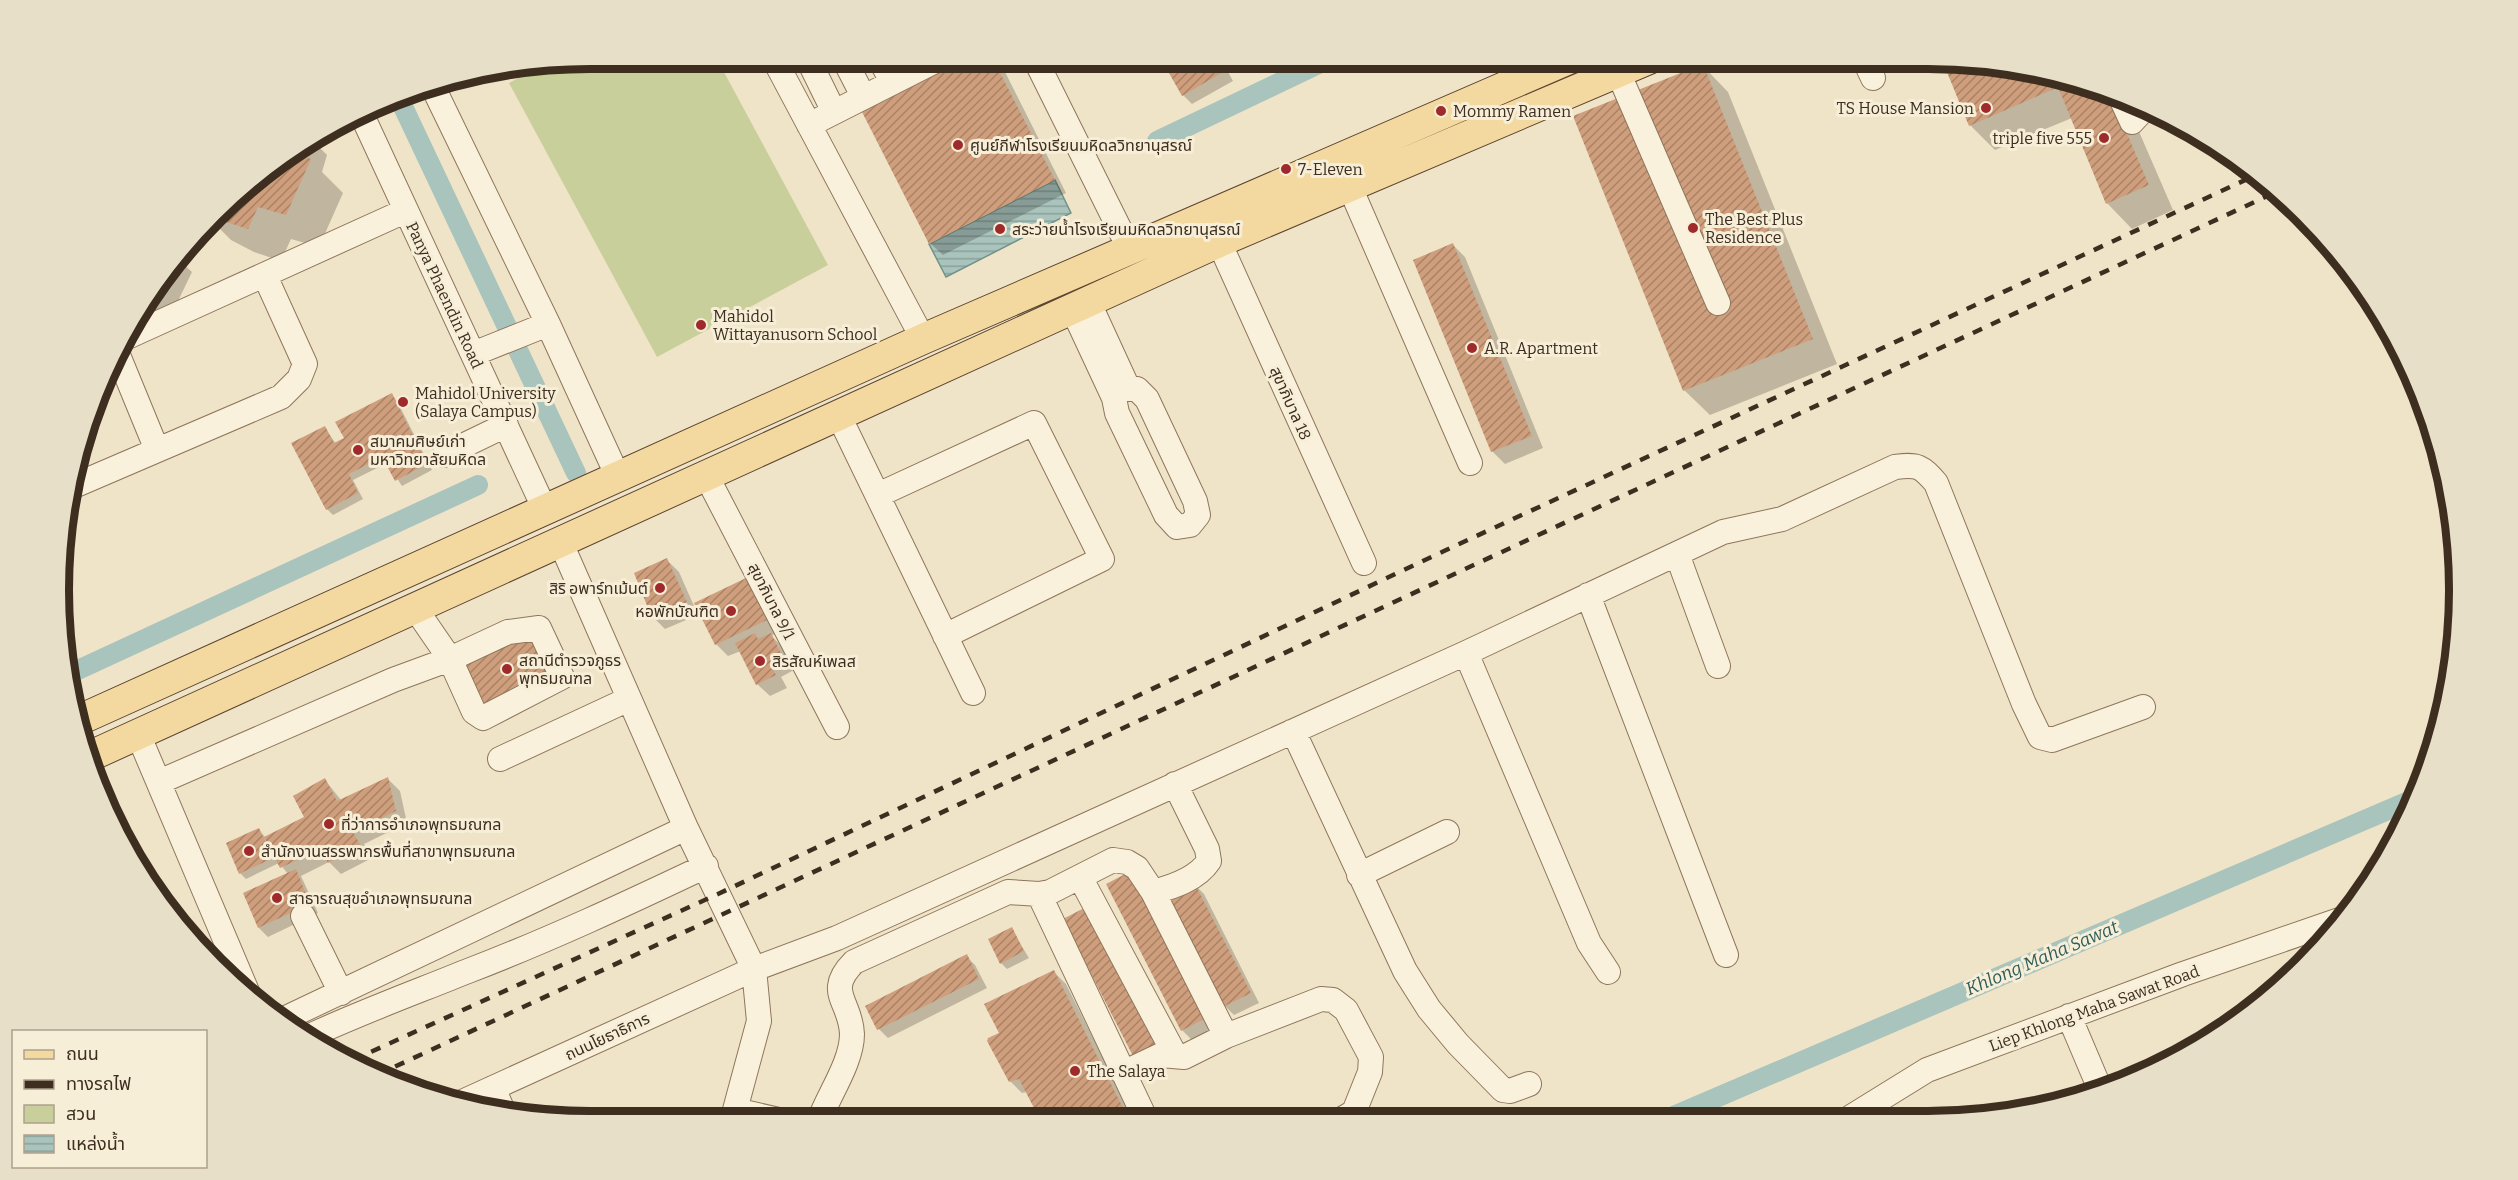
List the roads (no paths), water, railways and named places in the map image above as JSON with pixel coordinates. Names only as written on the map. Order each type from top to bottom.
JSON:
[{"type":"main road","points":[[85,718],[923,339],[1537,69]]},
{"type":"main road","points":[[96,753],[1219,242],[1625,69]]},
{"type":"main road","points":[[545,510],[560,541]]},
{"type":"main road","points":[[123,700],[138,734]]},
{"type":"street","points":[[780,69],[923,339]]},
{"type":"street","points":[[813,69],[834,112]]},
{"type":"street","points":[[850,69],[863,96]]},
{"type":"street","points":[[886,69],[892,82]]},
{"type":"street","points":[[808,125],[917,69]]},
{"type":"street","points":[[1040,69],[1129,248]]},
{"type":"street","points":[[1618,72],[1718,303]]},
{"type":"street","points":[[436,93],[548,324],[618,477]]},
{"type":"street","points":[[2126,109],[2132,122],[2139,114]]},
{"type":"street","name":"Panya Phaendin Road","points":[[365,121],[545,510]]},
{"type":"street","points":[[1350,185],[1470,463]]},
{"type":"street","points":[[137,332],[405,211]]},
{"type":"street","name":"สุขาภิบาล 18","points":[[1219,242],[1364,563]]},
{"type":"street","points":[[80,483],[281,397],[299,379],[305,364],[265,276]]},
{"type":"street","points":[[1080,305],[1121,393],[1117,413],[1166,515],[1177,527],[1190,525],[1198,515],[1190,491],[1147,399],[1137,389],[1121,393]]},
{"type":"street","points":[[473,354],[548,324]]},
{"type":"street","points":[[121,363],[157,450]]},
{"type":"street","points":[[838,414],[973,693]]},
{"type":"street","points":[[878,495],[1034,423],[1102,559],[945,636]]},
{"type":"street","points":[[444,455],[506,425]]},
{"type":"street","name":"ถนนโยธาธิการ","points":[[473,1097],[754,969],[837,938],[1466,653],[1723,532],[1782,519],[1895,467],[1911,465],[1922,468],[1936,483],[2024,704],[2040,737],[2052,741],[2143,707]]},
{"type":"street","name":"สุขาภิบาล 9/1","points":[[706,475],[837,727]]},
{"type":"street","points":[[560,541],[686,828],[754,969],[759,1021],[735,1111]]},
{"type":"street","points":[[1677,554],[1718,666]]},
{"type":"street","points":[[1588,595],[1726,955]]},
{"type":"street","points":[[159,782],[393,680],[450,659],[508,632],[539,628],[562,677],[483,718],[474,712],[450,659],[415,608]]},
{"type":"street","points":[[1466,653],[1589,944],[1608,972]]},
{"type":"street","points":[[500,759],[629,699]]},
{"type":"street","points":[[1291,732],[1405,971],[1450,1035],[1503,1089],[1510,1091],[1529,1084]]},
{"type":"street","points":[[138,734],[241,977]]},
{"type":"street","points":[[1153,892],[1166,889],[1202,872],[1209,861],[1207,849],[1175,784]]},
{"type":"street","points":[[291,1016],[686,828]]},
{"type":"street","points":[[1359,875],[1447,832]]},
{"type":"street","points":[[823,1111],[849,1051],[852,1034],[839,992],[841,974],[854,962],[1008,892],[1039,894],[1050,892],[1113,860],[1127,862],[1137,868],[1153,892],[1226,1036]]},
{"type":"street","points":[[316,1033],[382,1003],[536,943],[706,866]]},
{"type":"street","points":[[1080,877],[1175,1055]]},
{"type":"street","points":[[1039,894],[1142,1111]]},
{"type":"street","points":[[518,908],[536,943]]},
{"type":"street","points":[[303,916],[341,993]]},
{"type":"street","name":"Liep Khlong Maha Sawat Road","points":[[1861,1111],[1927,1070],[2069,1016],[2328,924]]},
{"type":"street","points":[[1123,1074],[1161,1055],[1184,1057],[1226,1036],[1321,999],[1334,1000],[1346,1010],[1371,1057],[1370,1072],[1354,1111]]},
{"type":"street","points":[[2069,1016],[2097,1082]]},
{"type":"street","points":[[493,1088],[500,1103]]},
{"type":"water","name":"สระว่ายน้ำโรงเรียนมหิดลวิทยานุสรณ์","points":[[1055,180],[1071,213],[946,277],[929,244]]},
{"type":"waterway","points":[[1157,141],[1308,69]]},
{"type":"waterway","points":[[402,105],[576,473]]},
{"type":"waterway","points":[[75,671],[478,485]]},
{"type":"waterway","name":"Khlong Maha Sawat","points":[[1685,1111],[2402,804]]},
{"type":"railway","points":[[360,1057],[718,894],[1444,551],[2247,179]]},
{"type":"railway","points":[[388,1070],[2269,195]]},
{"type":"place","name":"TS House Mansion","points":[[1986,108]]},
{"type":"place","name":"Mommy Ramen","points":[[1441,111]]},
{"type":"place","name":"triple five 555","points":[[2104,138]]},
{"type":"place","name":"ศูนย์กีฬาโรงเรียนมหิดลวิทยานุสรณ์","points":[[958,145]]},
{"type":"place","name":"7-Eleven","points":[[1286,169]]},
{"type":"place","name":"The Best Plus Residence","points":[[1693,228]]},
{"type":"place","name":"สระว่ายน้ำโรงเรียนมหิดลวิทยานุสรณ์","points":[[1000,229]]},
{"type":"place","name":"Mahidol Wittayanusorn School","points":[[701,325]]},
{"type":"place","name":"A.R. Apartment","points":[[1472,348]]},
{"type":"place","name":"Mahidol University (Salaya Campus)","points":[[403,402]]},
{"type":"place","name":"สมาคมศิษย์เก่า มหาวิทยาลัยมหิดล","points":[[358,450]]},
{"type":"place","name":"สิริ อพาร์ทเม้นต์","points":[[660,588]]},
{"type":"place","name":"หอพักบัณฑิต","points":[[731,611]]},
{"type":"place","name":"สิรสัณห์เพลส","points":[[760,661]]},
{"type":"place","name":"สถานีตำรวจภูธร พุทธมณฑล","points":[[507,669]]},
{"type":"place","name":"ที่ว่าการอำเภอพุทธมณฑล","points":[[329,824]]},
{"type":"place","name":"สำนักงานสรรพากรพื้นที่สาขาพุทธมณฑล","points":[[249,851]]},
{"type":"place","name":"สาธารณสุขอำเภอพุทธมณฑล","points":[[277,898]]},
{"type":"place","name":"The Salaya","points":[[1075,1071]]}]
